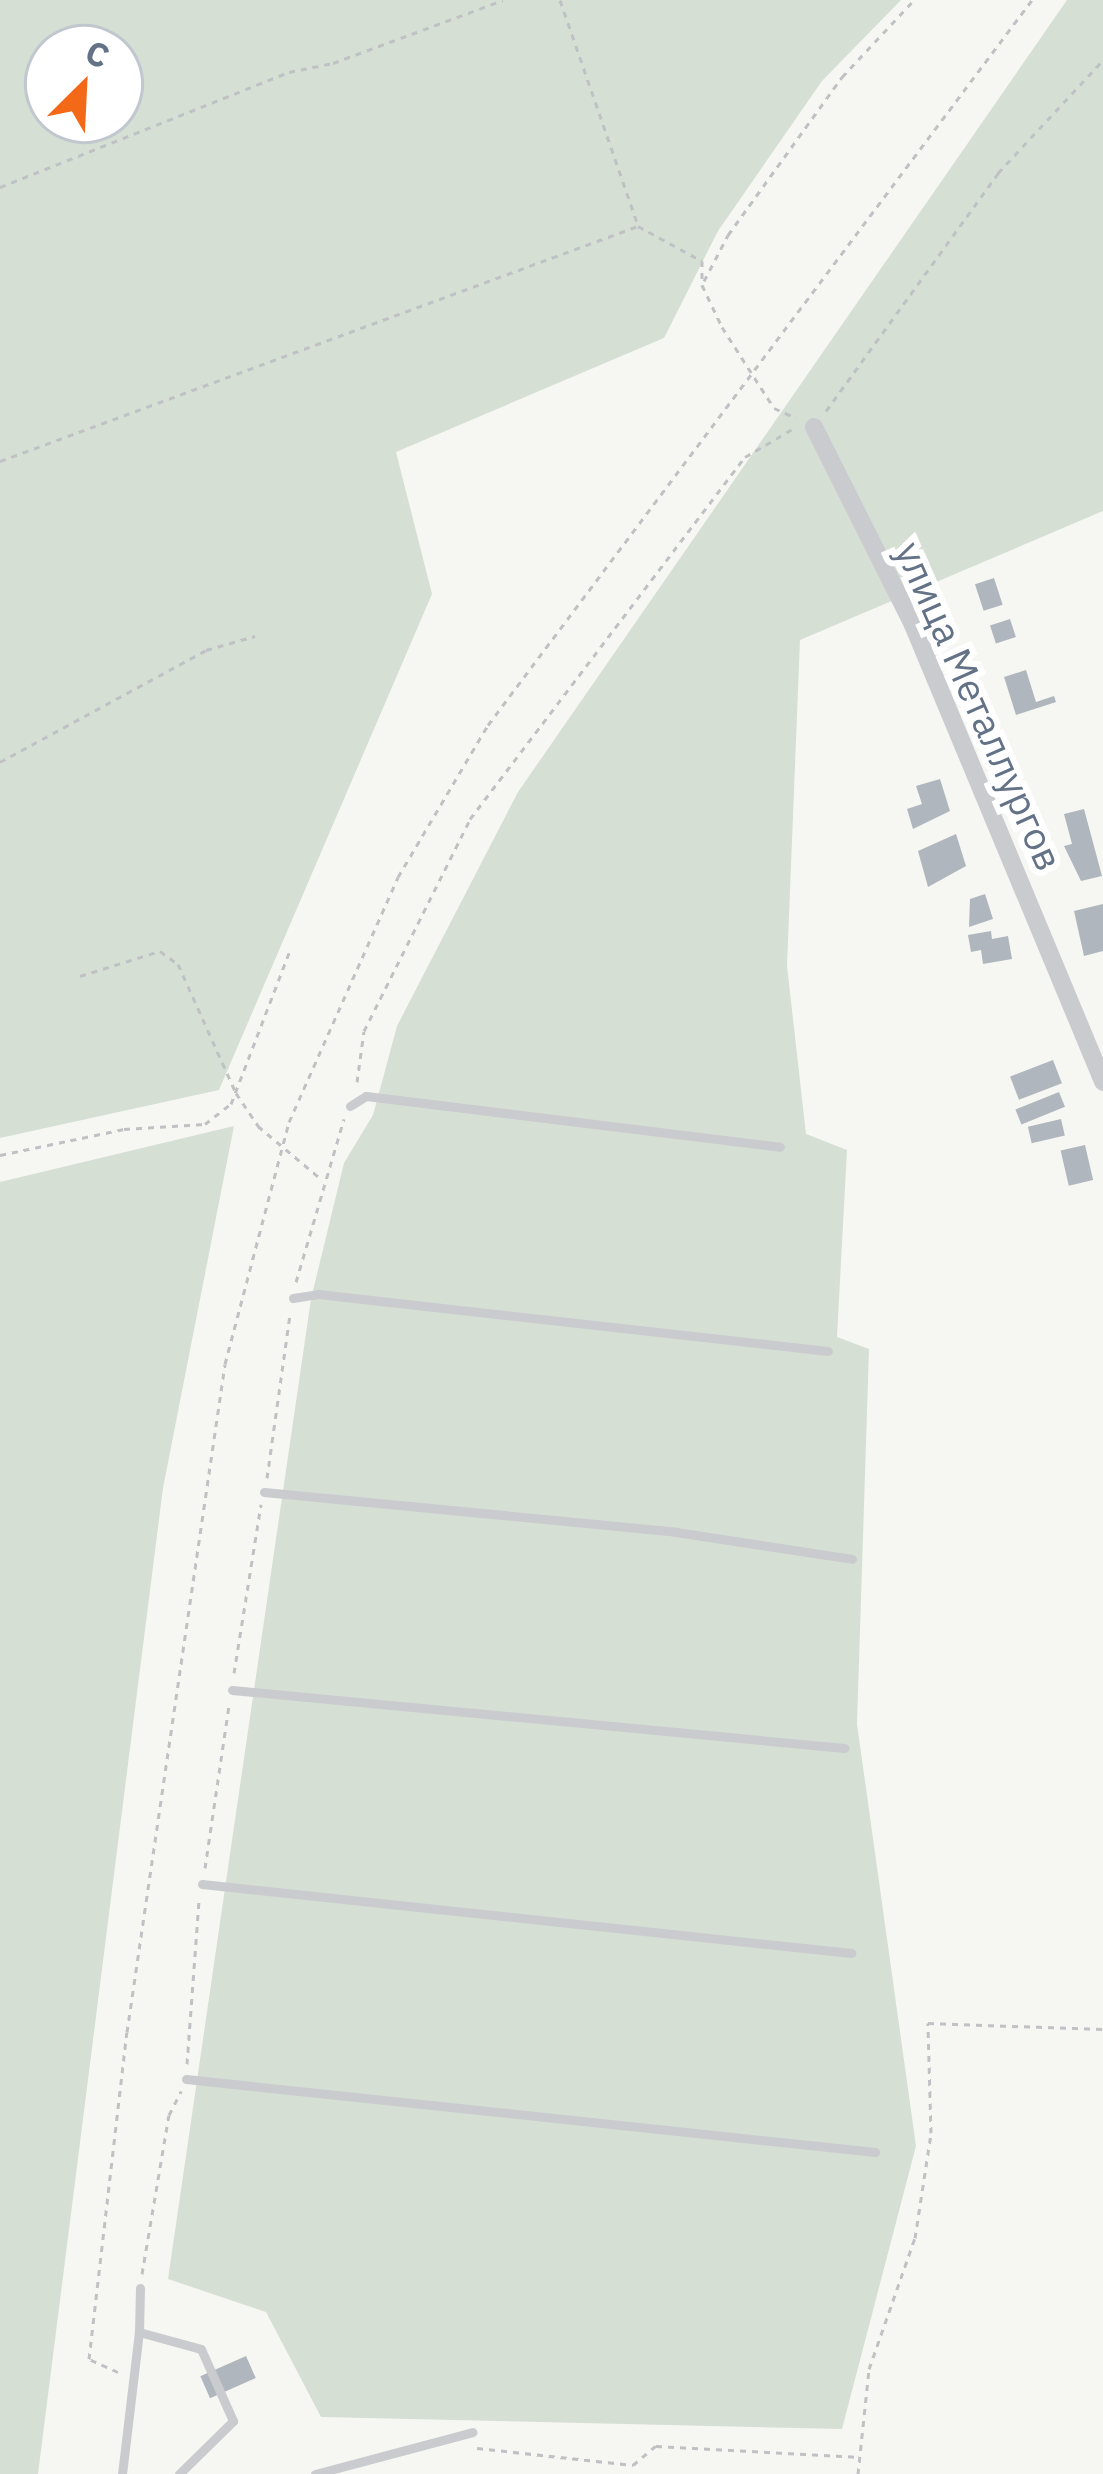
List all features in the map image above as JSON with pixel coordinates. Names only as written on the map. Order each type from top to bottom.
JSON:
[{"type":"street","name":"улица Металлургов","points":[[814,427],[913,625],[1103,1082]]},
{"type":"lane","points":[[350,1106],[366,1096],[780,1148]]},
{"type":"lane","points":[[293,1298],[318,1294],[828,1351]]},
{"type":"lane","points":[[264,1492],[676,1532],[852,1559]]},
{"type":"lane","points":[[232,1690],[844,1748]]},
{"type":"lane","points":[[202,1884],[851,1953]]},
{"type":"lane","points":[[186,2079],[875,2152]]},
{"type":"lane","points":[[122,2474],[140,2288]]},
{"type":"lane","points":[[139,2332],[201,2349],[233,2420],[179,2474]]},
{"type":"lane","points":[[315,2474],[446,2443],[473,2432]]},
{"type":"path","points":[[0,187],[289,72],[333,63],[503,0]]},
{"type":"path","points":[[560,0],[638,226],[702,261]]},
{"type":"path","points":[[702,285],[719,253],[842,77],[914,0]]},
{"type":"path","points":[[134,2378],[89,2360],[100,2241],[225,1364],[283,1144],[398,877],[488,725],[1032,0]]},
{"type":"path","points":[[0,461],[638,226]]},
{"type":"path","points":[[702,261],[719,253]]},
{"type":"path","points":[[702,261],[702,285],[774,408],[814,427]]},
{"type":"path","points":[[0,762],[206,650],[255,636]]},
{"type":"path","points":[[80,976],[160,952],[178,964],[236,1093],[320,1178]]},
{"type":"path","points":[[0,1155],[124,1130],[205,1124],[236,1093],[289,952]]},
{"type":"path","points":[[858,2474],[856,2457],[869,2369],[915,2237],[931,2133],[928,2023],[1103,2029]]},
{"type":"path","points":[[446,2443],[633,2465],[656,2446],[856,2457]]},
{"type":"shaded area","points":[[0,0],[901,0],[822,81],[718,231],[664,338],[396,452],[432,594],[219,1090],[0,1138]]},
{"type":"shaded area","points":[[1067,0],[1103,0],[1103,511],[800,640],[787,966],[806,1134],[847,1150],[837,1337],[869,1349],[857,1724],[916,2146],[842,2429],[321,2417],[266,2312],[168,2279],[311,1299],[344,1163],[373,1115],[397,1026],[518,792]]},
{"type":"shaded area","points":[[234,1126],[163,1488],[38,2474],[0,2474],[0,1182]]},
{"type":"building","points":[[994,578],[1003,605],[984,611],[975,584]]},
{"type":"building","points":[[1010,619],[1016,637],[996,644],[990,625]]},
{"type":"building","points":[[1026,670],[1036,702],[1054,696],[1056,702],[1016,715],[1004,677]]},
{"type":"building","points":[[940,779],[950,811],[913,829],[907,809],[922,804],[916,786]]},
{"type":"building","points":[[1084,809],[1102,876],[1081,881],[1064,846],[1072,844],[1064,814]]},
{"type":"building","points":[[956,834],[966,866],[928,887],[918,851]]},
{"type":"building","points":[[985,894],[993,919],[969,927],[970,899]]},
{"type":"building","points":[[1103,904],[1103,951],[1084,956],[1074,911]]},
{"type":"building","points":[[991,931],[992,939],[1008,936],[1012,959],[983,964],[981,950],[971,952],[968,935]]},
{"type":"building","points":[[1053,1060],[1062,1083],[1019,1100],[1010,1076]]},
{"type":"building","points":[[1059,1092],[1065,1107],[1021,1124],[1015,1110]]},
{"type":"building","points":[[1061,1119],[1065,1136],[1032,1143],[1028,1127]]},
{"type":"building","points":[[1085,1145],[1093,1180],[1069,1186],[1061,1151]]},
{"type":"building","points":[[246,2356],[256,2378],[210,2398],[200,2376]]}]
